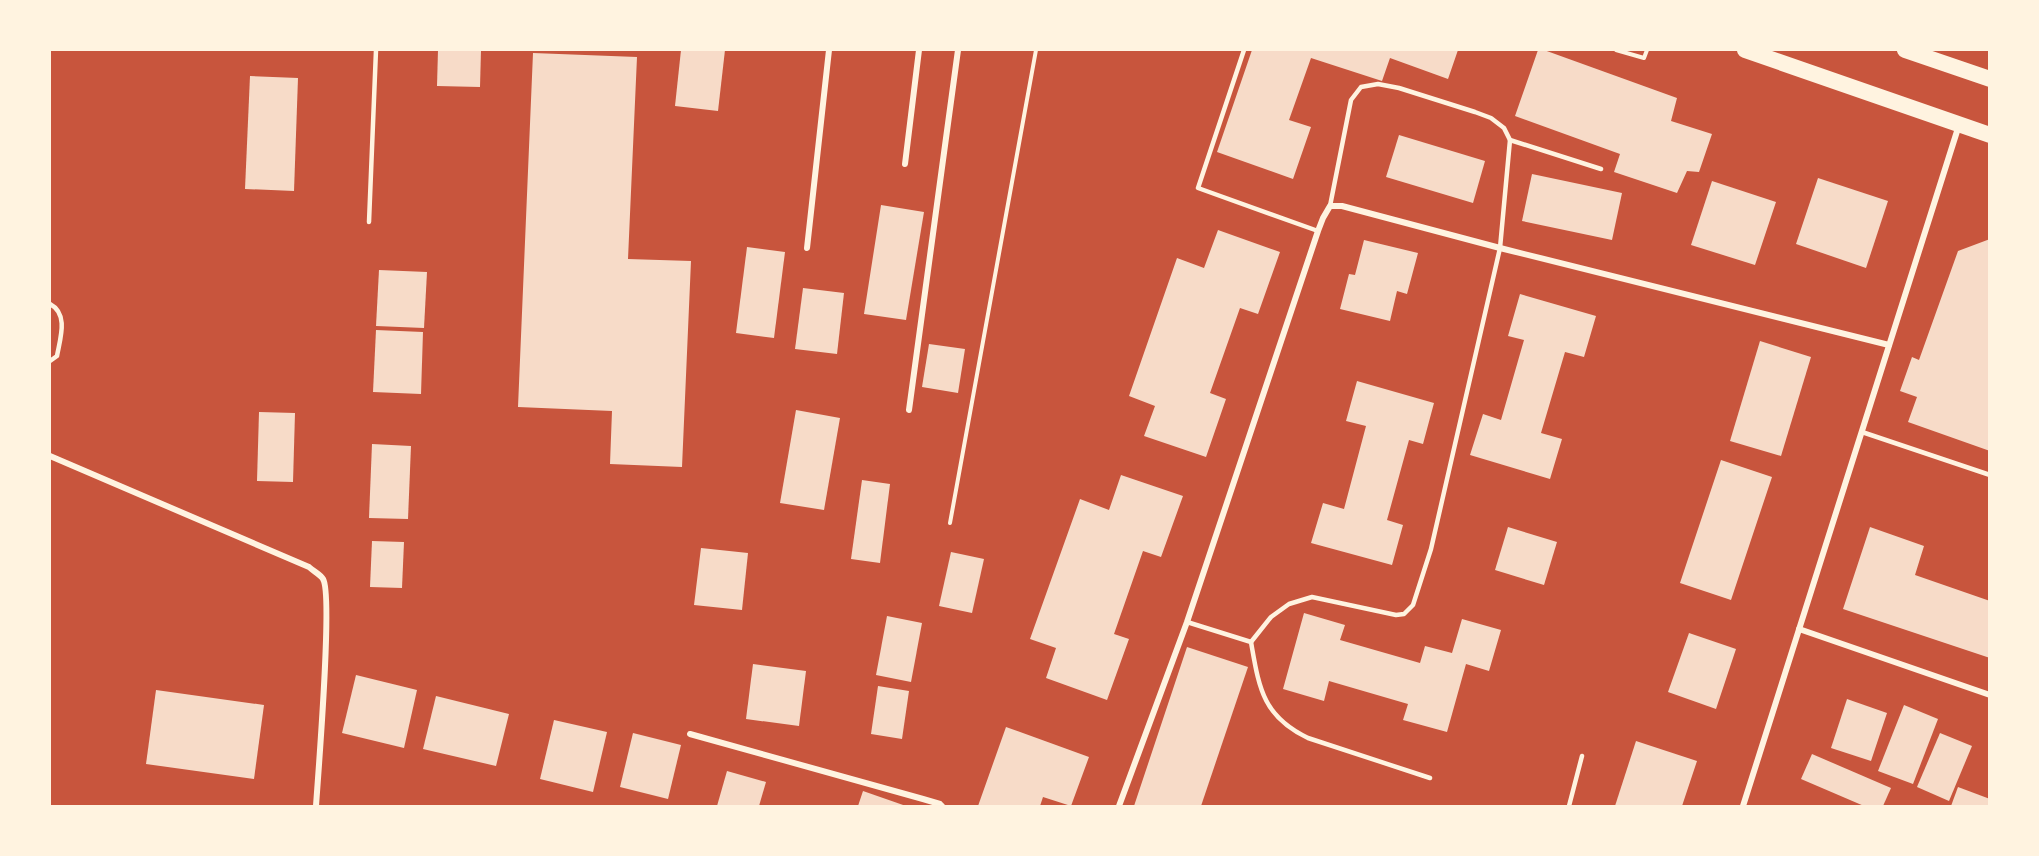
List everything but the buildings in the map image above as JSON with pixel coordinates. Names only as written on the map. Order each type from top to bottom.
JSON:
[{"type":"highway","points":[[1745,50],[1989,135]]},
{"type":"highway","points":[[1905,50],[1989,79]]},
{"type":"street","points":[[807,248],[829,50]]},
{"type":"street","points":[[905,164],[919,50]]},
{"type":"street","points":[[909,410],[958,50]]},
{"type":"street","points":[[1743,807],[1960,125]]},
{"type":"street","points":[[1119,807],[1187,622],[1318,231],[1330,206],[1342,206],[1889,345]]},
{"type":"street","points":[[50,456],[309,567],[323,579],[326,589],[326,631],[316,807]]},
{"type":"street","points":[[1799,629],[1989,695]]},
{"type":"street","points":[[690,734],[923,799],[940,804],[942,807]]},
{"type":"lane","points":[[369,222],[376,50]]},
{"type":"lane","points":[[1244,50],[1198,188],[1318,231]]},
{"type":"lane","points":[[1330,206],[1351,100],[1361,87],[1378,84],[1399,87],[1475,112],[1491,118],[1504,128],[1510,140],[1500,248],[1431,549],[1413,605],[1404,614],[1396,615],[1312,597],[1289,604],[1271,617],[1251,642],[1258,681],[1273,713],[1290,729],[1308,738],[1430,778]]},
{"type":"lane","points":[[1510,140],[1601,169]]},
{"type":"lane","points":[[50,304],[59,314],[62,326],[57,356],[50,361]]},
{"type":"lane","points":[[1862,432],[1989,475]]},
{"type":"lane","points":[[1187,622],[1251,642]]},
{"type":"lane","points":[[1569,807],[1582,756]]},
{"type":"path","points":[[950,523],[1035,50]]},
{"type":"path","points":[[1616,50],[1644,58],[1647,50]]}]
